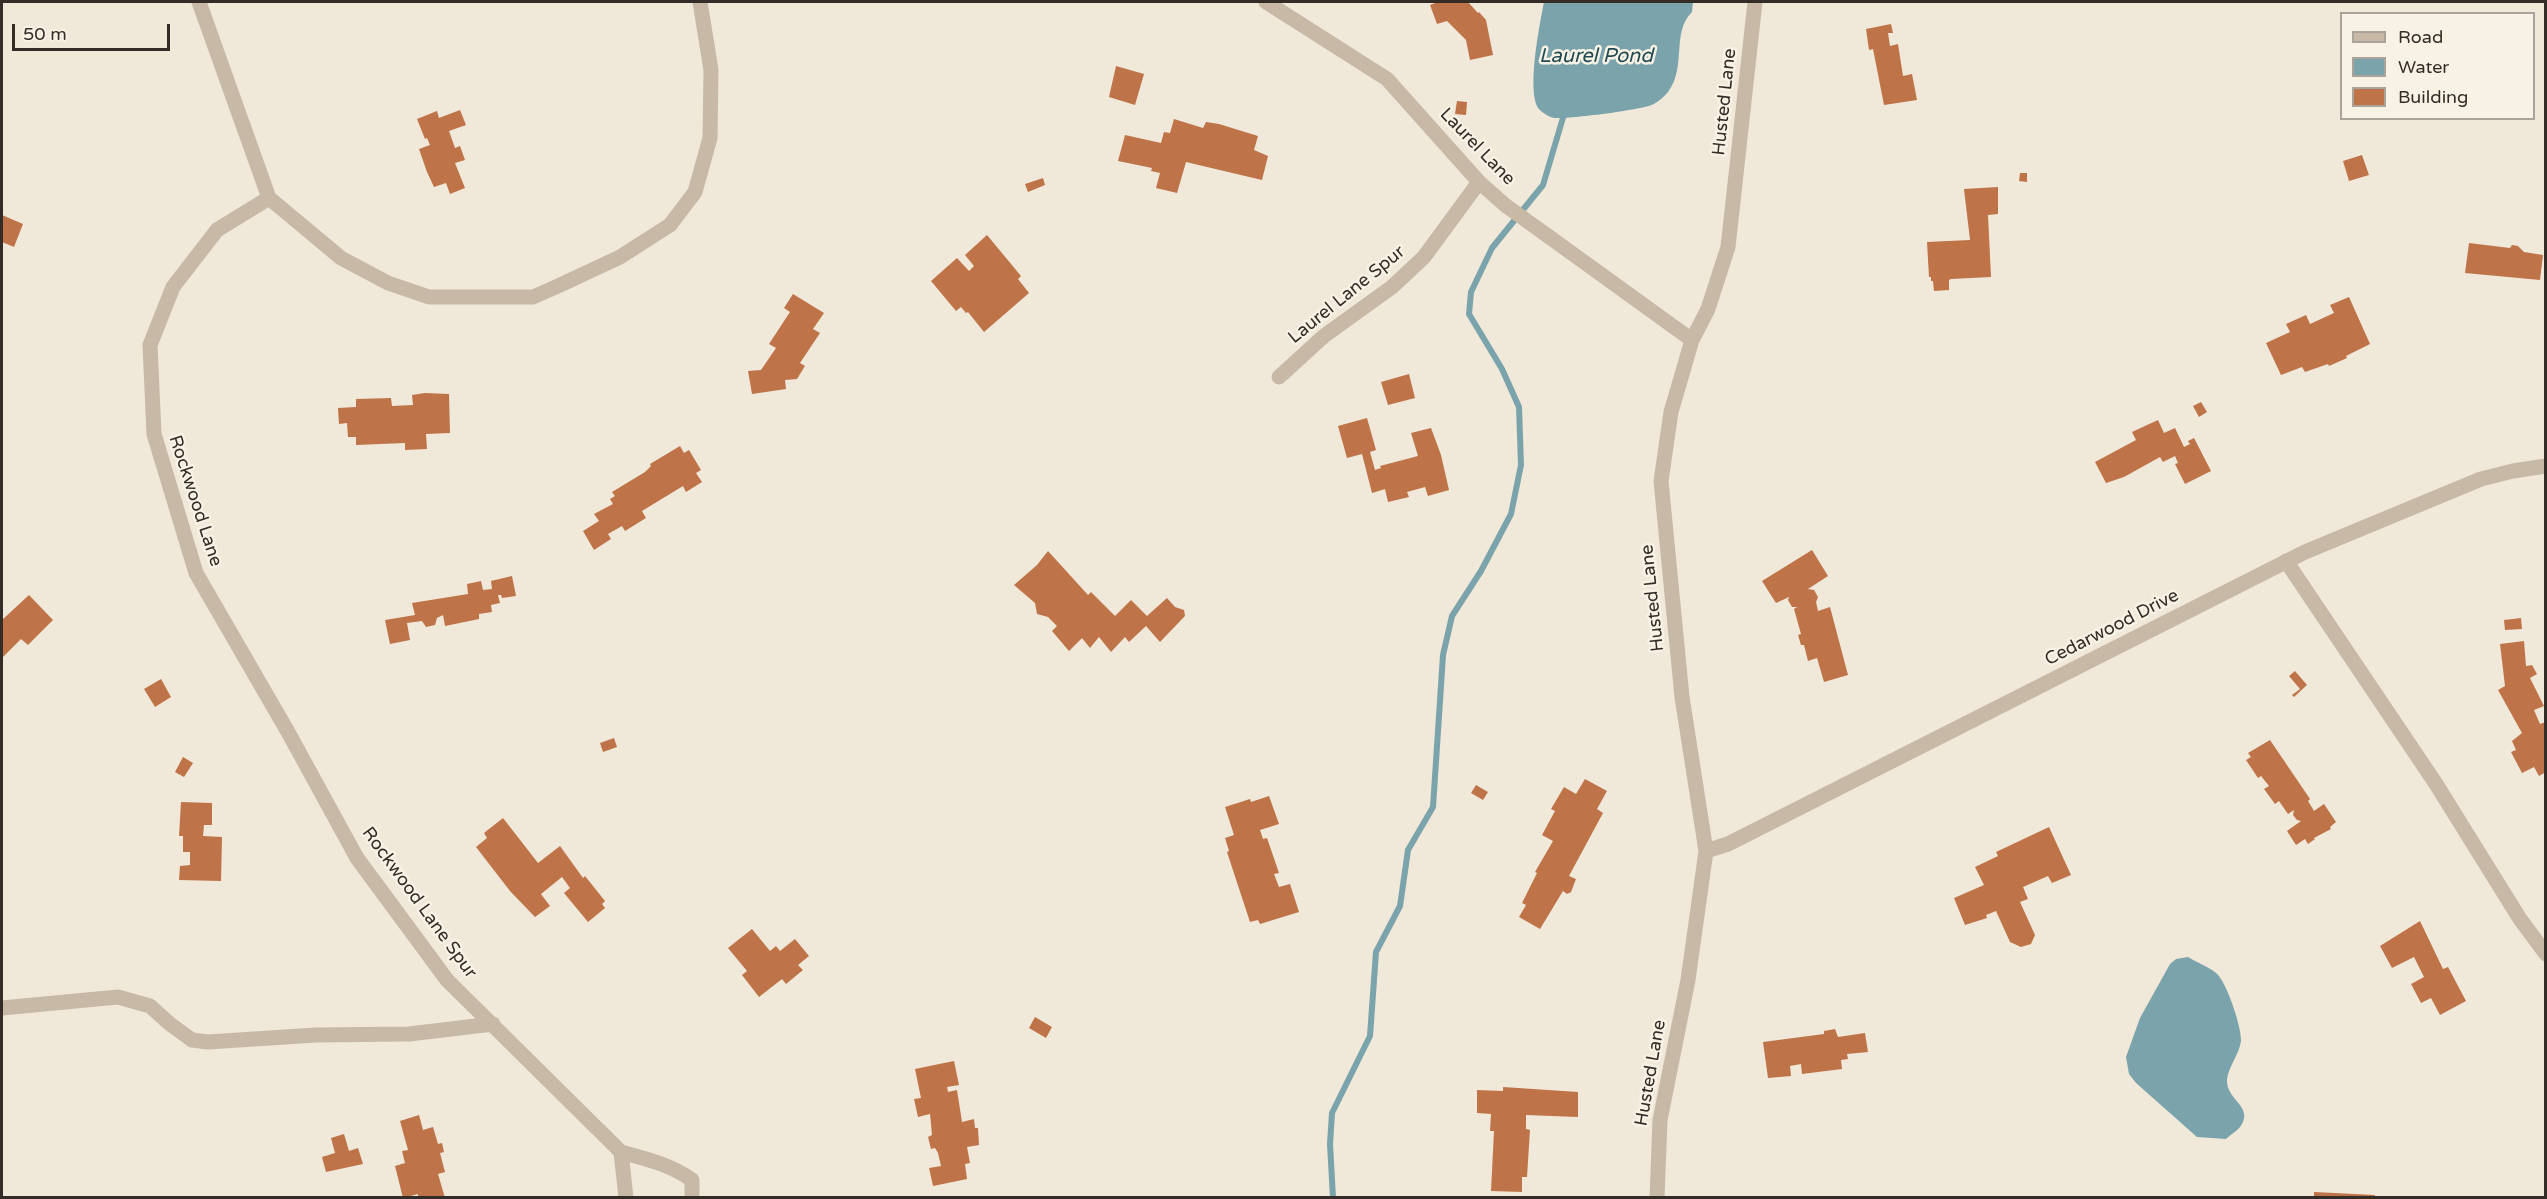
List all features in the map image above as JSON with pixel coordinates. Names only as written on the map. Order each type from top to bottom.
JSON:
[{"type":"street","points":[[199,2],[269,198],[341,258],[388,283],[429,297],[533,297],[620,257],[670,225],[695,192],[710,138],[711,70],[700,2]]},
{"type":"street","name":"Laurel Lane","points":[[1266,2],[1387,79],[1479,182],[1505,205],[1692,340]]},
{"type":"street","name":"Husted Lane","points":[[1657,1197],[1660,1120],[1688,981],[1706,851],[1682,697],[1661,481],[1671,412],[1692,340],[1708,309],[1728,247],[1755,2]]},
{"type":"street","name":"Laurel Lane Spur","points":[[1279,377],[1324,336],[1392,287],[1424,257],[1479,182]]},
{"type":"street","name":"Rockwood Lane","points":[[269,198],[217,230],[173,287],[150,345],[154,434],[196,573],[288,732]]},
{"type":"street","name":"Cedarwood Drive","points":[[1706,851],[1728,844],[2286,561],[2481,479],[2546,466]]},
{"type":"street","points":[[2286,561],[2436,784],[2520,919],[2546,954]]},
{"type":"street","name":"Rockwood Lane Spur","points":[[288,732],[357,858],[447,981],[621,1152],[656,1162],[686,1176],[692,1180],[692,1197]]},
{"type":"street","points":[[2,1008],[89,999],[127,999],[150,1006],[192,1040],[208,1042],[316,1035],[409,1034],[493,1024]]},
{"type":"street","points":[[621,1152],[626,1197]]},
{"type":"water","name":"Laurel Pond","points":[[1544,2],[1693,2],[1692,12],[1682,29],[1677,72],[1668,92],[1654,104],[1621,111],[1563,118],[1553,118],[1542,112],[1535,100],[1534,73]]},
{"type":"water","points":[[2188,957],[2210,968],[2220,977],[2233,1005],[2241,1035],[2240,1046],[2227,1080],[2231,1093],[2242,1109],[2244,1120],[2239,1128],[2226,1139],[2197,1137],[2136,1083],[2129,1074],[2126,1057],[2140,1018],[2170,964],[2176,959]]},
{"type":"building","points":[[1438,2],[1468,2],[1479,12],[1486,20],[1493,55],[1470,60],[1466,40],[1447,21],[1437,24],[1430,5]]},
{"type":"building","points":[[1891,24],[1893,33],[1888,33],[1890,46],[1898,44],[1903,76],[1912,74],[1917,100],[1884,105],[1873,49],[1869,50],[1866,29]]},
{"type":"building","points":[[1116,66],[1144,74],[1135,105],[1109,97]]},
{"type":"building","points":[[1457,101],[1467,102],[1466,115],[1455,114]]},
{"type":"building","points":[[460,110],[466,125],[449,131],[455,148],[460,146],[465,160],[455,163],[465,188],[450,194],[446,183],[434,187],[427,172],[419,149],[430,145],[417,119],[437,111],[439,118]]},
{"type":"building","points":[[1174,119],[1203,128],[1206,122],[1219,124],[1258,136],[1254,150],[1268,156],[1262,180],[1186,162],[1177,193],[1156,188],[1160,173],[1151,171],[1152,168],[1118,161],[1125,135],[1161,143],[1164,132],[1170,133]]},
{"type":"building","points":[[2362,155],[2369,175],[2349,181],[2343,161]]},
{"type":"building","points":[[2020,173],[2027,173],[2027,182],[2019,181]]},
{"type":"building","points":[[1043,178],[1045,185],[1028,192],[1025,184]]},
{"type":"building","points":[[1998,187],[1998,214],[1988,215],[1991,277],[1951,279],[1949,290],[1934,291],[1933,281],[1929,277],[1927,242],[1970,240],[1964,189]]},
{"type":"building","points":[[2,215],[23,224],[14,247],[2,242]]},
{"type":"building","points":[[987,235],[1021,276],[1018,279],[1029,293],[984,332],[968,312],[966,313],[961,307],[956,311],[931,281],[957,258],[969,271],[974,266],[965,255]]},
{"type":"building","points":[[2469,243],[2510,248],[2512,245],[2518,246],[2524,252],[2543,255],[2540,280],[2465,273]]},
{"type":"building","points":[[793,294],[824,313],[813,329],[820,333],[800,363],[805,366],[797,379],[785,380],[786,389],[752,394],[748,371],[761,370],[776,348],[769,344],[790,312],[784,308]]},
{"type":"building","points":[[2349,297],[2370,344],[2329,366],[2328,364],[2305,372],[2302,367],[2281,375],[2266,343],[2290,332],[2286,324],[2306,315],[2310,324],[2334,313],[2330,305]]},
{"type":"building","points":[[1409,374],[1415,398],[1388,405],[1381,382]]},
{"type":"building","points":[[449,394],[450,433],[426,434],[427,449],[405,450],[405,443],[356,445],[356,437],[348,437],[347,423],[339,424],[338,408],[356,407],[356,399],[391,398],[392,406],[413,405],[412,395]]},
{"type":"building","points":[[2201,402],[2207,412],[2199,417],[2193,406]]},
{"type":"building","points":[[1367,418],[1376,450],[1370,452],[1375,470],[1381,468],[1380,466],[1418,456],[1411,433],[1431,428],[1441,455],[1449,490],[1428,496],[1425,487],[1407,492],[1409,497],[1388,502],[1385,489],[1372,493],[1362,454],[1347,458],[1338,426]]},
{"type":"building","points":[[2158,420],[2164,433],[2175,428],[2184,447],[2194,438],[2211,471],[2185,484],[2175,464],[2178,463],[2175,456],[2163,462],[2160,457],[2124,477],[2106,483],[2095,462],[2136,440],[2132,432]]},
{"type":"building","points":[[680,446],[684,453],[689,450],[701,470],[696,473],[702,482],[686,492],[683,486],[642,511],[646,518],[625,531],[622,526],[608,534],[611,539],[594,550],[583,531],[599,521],[594,514],[613,504],[610,499],[615,496],[612,492],[645,472],[651,466],[650,464]]},
{"type":"building","points":[[1812,550],[1828,576],[1808,589],[1814,590],[1818,597],[1816,602],[1818,611],[1830,607],[1848,675],[1824,682],[1817,658],[1808,661],[1804,645],[1801,645],[1798,635],[1801,634],[1794,609],[1797,607],[1792,607],[1788,600],[1789,597],[1776,603],[1762,581]]},
{"type":"building","points":[[1048,551],[1088,595],[1091,592],[1115,616],[1131,600],[1147,616],[1167,598],[1175,607],[1184,610],[1185,616],[1160,642],[1146,626],[1129,642],[1125,637],[1111,652],[1099,637],[1090,648],[1082,638],[1069,651],[1052,631],[1057,626],[1048,617],[1037,614],[1035,603],[1014,585],[1037,565]]},
{"type":"building","points":[[512,576],[516,596],[502,598],[498,595],[500,603],[491,605],[492,612],[479,614],[479,619],[445,626],[443,615],[437,618],[435,625],[426,627],[422,621],[407,623],[410,640],[390,644],[385,620],[415,615],[412,603],[468,594],[467,584],[481,581],[483,590],[492,589],[491,581]]},
{"type":"building","points":[[29,595],[53,620],[28,645],[21,639],[2,658],[2,620]]},
{"type":"building","points":[[2521,618],[2522,629],[2505,630],[2504,620]]},
{"type":"building","points":[[2524,641],[2526,666],[2532,665],[2537,674],[2530,678],[2544,706],[2534,710],[2540,724],[2546,722],[2546,772],[2539,776],[2534,767],[2522,773],[2511,752],[2516,750],[2512,741],[2522,733],[2498,690],[2505,686],[2500,644]]},
{"type":"building","points":[[2295,671],[2307,685],[2294,697],[2292,695],[2300,689],[2289,676]]},
{"type":"building","points":[[161,679],[171,697],[155,707],[144,689]]},
{"type":"building","points":[[614,738],[617,747],[603,752],[600,743]]},
{"type":"building","points":[[2270,740],[2310,799],[2308,801],[2314,811],[2324,804],[2336,822],[2330,827],[2331,829],[2308,844],[2305,839],[2296,845],[2287,831],[2301,821],[2293,815],[2294,810],[2288,814],[2279,801],[2275,804],[2264,789],[2269,786],[2261,776],[2258,778],[2246,760],[2251,757],[2248,753]]},
{"type":"building","points":[[183,757],[193,763],[184,777],[175,772]]},
{"type":"building","points":[[1585,779],[1607,791],[1597,809],[1603,813],[1569,876],[1576,879],[1571,892],[1567,894],[1563,891],[1540,929],[1519,917],[1526,905],[1522,903],[1537,873],[1535,872],[1553,841],[1542,835],[1555,811],[1551,809],[1564,787],[1576,794]]},
{"type":"building","points":[[1476,785],[1488,792],[1483,800],[1471,793]]},
{"type":"building","points":[[1269,796],[1279,824],[1260,830],[1263,839],[1267,838],[1279,873],[1274,874],[1279,887],[1290,884],[1299,912],[1260,924],[1258,920],[1250,922],[1227,852],[1229,851],[1225,838],[1234,835],[1225,807]]},
{"type":"building","points":[[181,802],[212,803],[212,825],[204,825],[203,836],[222,837],[221,881],[179,880],[180,866],[190,865],[190,852],[183,852],[183,836],[179,836]]},
{"type":"building","points":[[503,818],[538,863],[560,846],[583,878],[585,876],[605,901],[602,904],[605,908],[588,922],[564,893],[570,888],[562,877],[541,894],[550,906],[535,917],[510,891],[476,847],[487,838],[484,833]]},
{"type":"building","points":[[2049,827],[2071,875],[2052,883],[2048,876],[2023,887],[2028,899],[2020,902],[2035,935],[2031,944],[2021,947],[2010,942],[1996,911],[1986,915],[1987,918],[1965,925],[1954,898],[1984,885],[1975,867],[1998,856],[1996,852]]},
{"type":"building","points":[[2420,921],[2443,969],[2448,967],[2466,1001],[2440,1015],[2431,998],[2421,1003],[2411,984],[2424,977],[2414,957],[2392,968],[2380,946]]},
{"type":"building","points":[[752,929],[770,951],[776,946],[780,951],[795,939],[809,956],[798,965],[803,970],[786,984],[782,979],[759,997],[742,975],[747,971],[728,948]]},
{"type":"building","points":[[1035,1017],[1052,1027],[1046,1038],[1029,1028]]},
{"type":"building","points":[[1835,1029],[1838,1037],[1865,1033],[1868,1052],[1847,1054],[1848,1059],[1841,1060],[1842,1069],[1802,1074],[1801,1064],[1790,1066],[1791,1076],[1768,1078],[1763,1042],[1824,1034],[1824,1031]]},
{"type":"building","points":[[954,1061],[959,1085],[947,1087],[948,1092],[957,1090],[962,1122],[974,1119],[975,1128],[978,1128],[979,1145],[967,1147],[970,1163],[965,1164],[967,1179],[933,1186],[929,1168],[941,1166],[938,1153],[935,1148],[931,1149],[928,1137],[932,1135],[930,1114],[918,1117],[914,1099],[921,1098],[915,1069]]},
{"type":"building","points":[[1503,1087],[1578,1092],[1578,1117],[1526,1115],[1526,1129],[1530,1130],[1527,1177],[1522,1177],[1522,1192],[1491,1191],[1494,1131],[1490,1131],[1491,1114],[1477,1113],[1477,1090],[1503,1091]]},
{"type":"building","points":[[419,1115],[423,1130],[433,1127],[438,1144],[442,1143],[444,1152],[440,1153],[445,1172],[438,1174],[445,1198],[418,1198],[418,1194],[403,1198],[395,1166],[405,1163],[402,1151],[408,1150],[400,1121]]},
{"type":"building","points":[[344,1134],[349,1151],[358,1148],[363,1164],[326,1172],[322,1157],[335,1153],[331,1138]]},
{"type":"building","points":[[2314,1192],[2375,1195],[2374,1198],[2314,1198]]},
{"type":"waterway","points":[[1333,1198],[1330,1144],[1332,1113],[1370,1036],[1376,952],[1400,906],[1408,850],[1433,807],[1443,655],[1452,616],[1481,571],[1511,514],[1521,465],[1519,407],[1502,369],[1469,314],[1471,292],[1492,248],[1543,185],[1565,111]]}]
